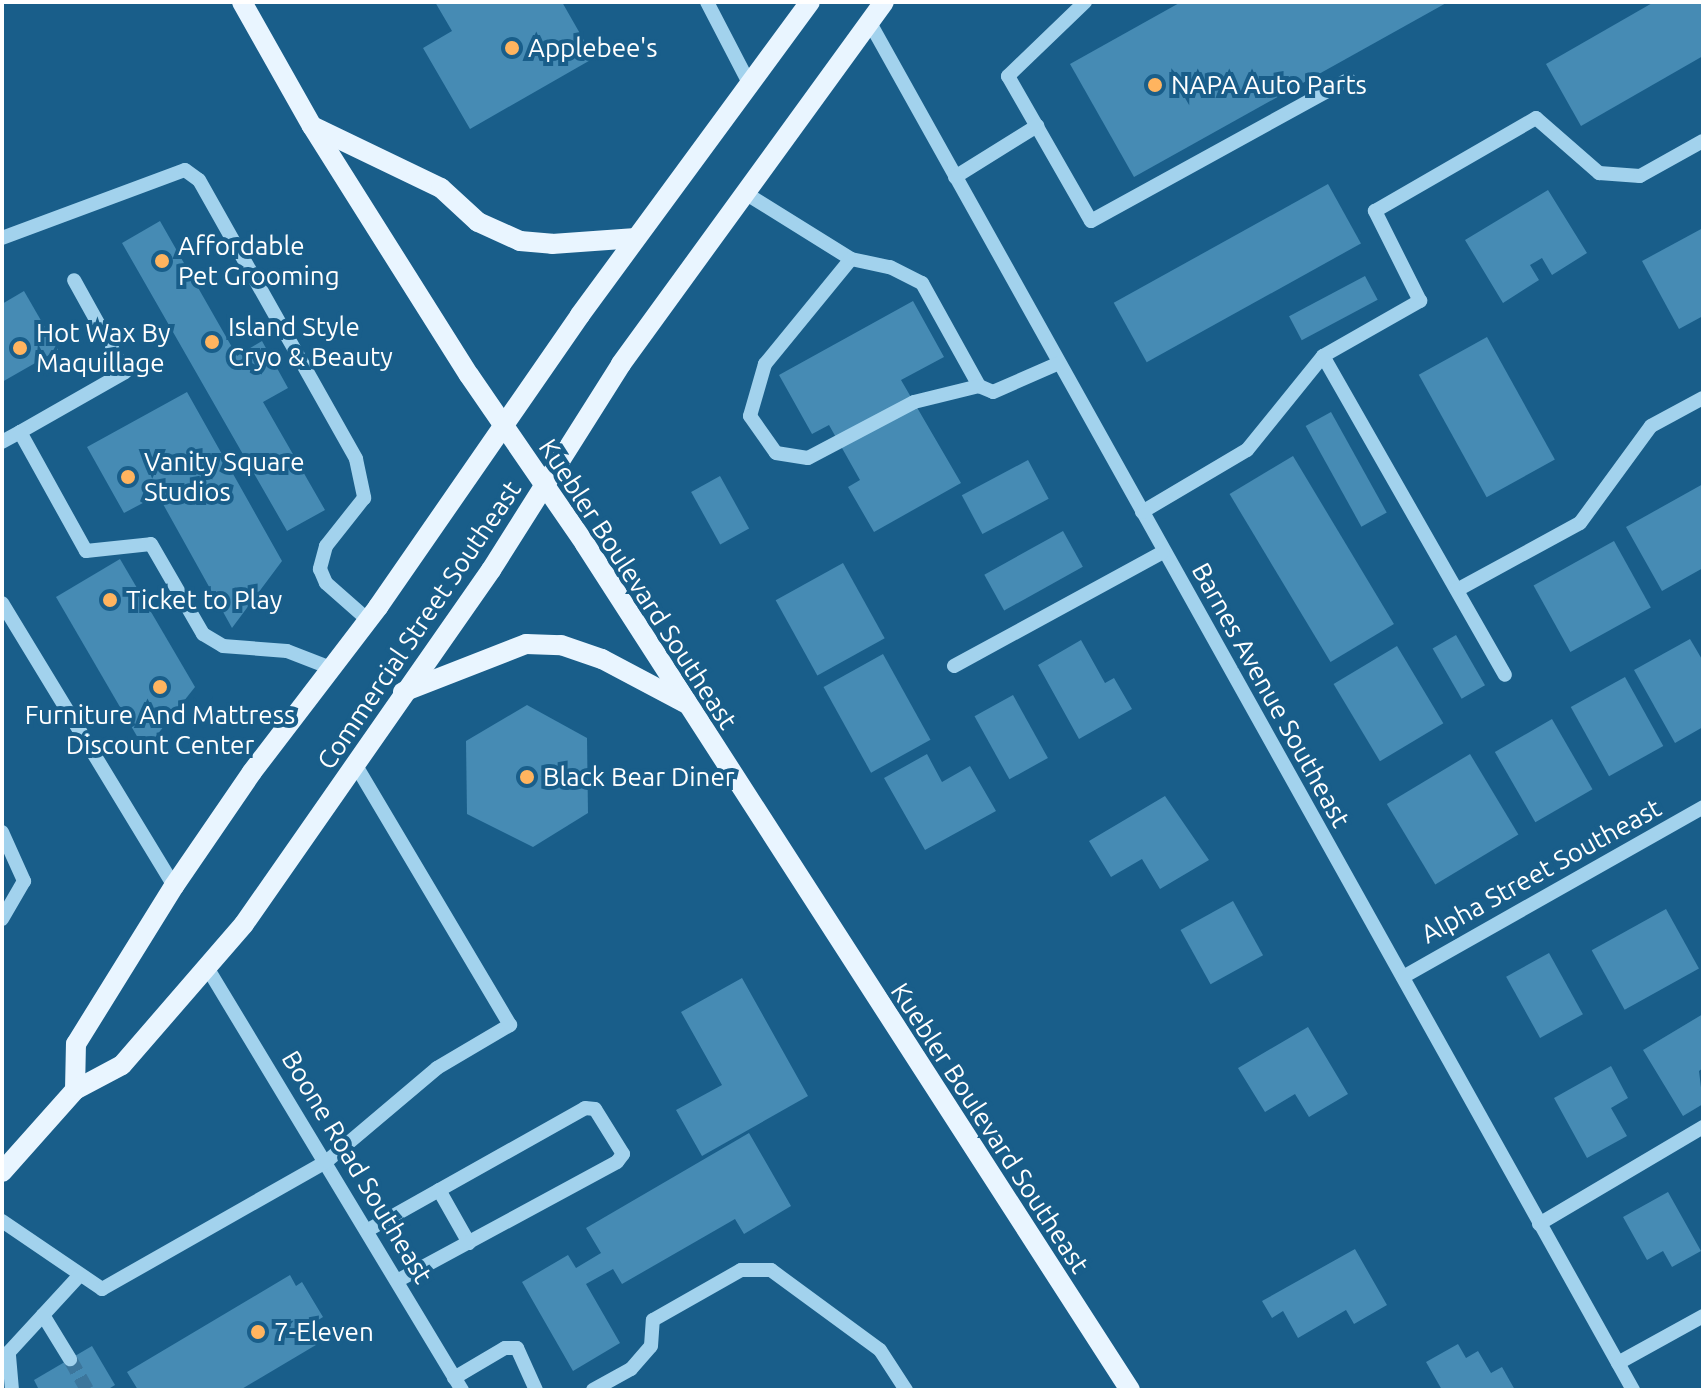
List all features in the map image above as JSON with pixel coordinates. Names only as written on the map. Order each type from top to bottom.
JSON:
[{"type":"main road","name":"Kuebler Boulevard Southeast","points":[[242,2],[312,126],[504,427],[688,705],[1130,1390]]},
{"type":"main road","name":"Commercial Street Southeast","points":[[75,1090],[76,1044],[174,886],[368,620],[636,238],[810,2]]},
{"type":"main road","name":"Commercial Street Southeast","points":[[2,1172],[75,1090],[122,1065],[208,969],[355,764],[545,487],[621,364],[884,2]]},
{"type":"main road","points":[[312,126],[441,188],[478,222],[520,241],[552,244],[636,238]]},
{"type":"main road","points":[[403,692],[526,644],[561,645],[602,659],[688,705]]},
{"type":"street","points":[[707,2],[750,85]]},
{"type":"street","points":[[1085,2],[1008,76],[1091,221],[1349,79]]},
{"type":"street","name":"Barnes Avenue Southeast","points":[[870,23],[1633,1390]]},
{"type":"street","points":[[1142,512],[1247,450],[1323,356],[1420,301],[1375,211],[1536,118],[1599,173],[1640,176],[1703,141]]},
{"type":"street","points":[[955,177],[1037,126]]},
{"type":"street","points":[[2,238],[185,170],[199,180],[356,459],[364,498],[326,546],[320,569],[326,583],[368,620]]},
{"type":"street","points":[[745,193],[851,259],[890,267],[922,283],[979,386]]},
{"type":"street","points":[[851,259],[765,364],[750,416],[776,453],[808,458],[914,402],[979,386],[993,392],[1059,363]]},
{"type":"street","points":[[2,442],[125,372],[74,280]]},
{"type":"street","points":[[1323,356],[1505,675]]},
{"type":"street","points":[[1457,590],[1580,523],[1651,426],[1703,398]]},
{"type":"street","points":[[20,432],[86,551],[151,544],[203,634],[223,646],[287,651],[331,668]]},
{"type":"street","points":[[954,666],[1163,552]]},
{"type":"street","points":[[2,603],[174,886]]},
{"type":"street","points":[[2,1221],[102,1289],[327,1161],[437,1068],[510,1025],[355,764]]},
{"type":"street","name":"Alpha Street Southeast","points":[[1403,977],[1703,807]]},
{"type":"street","points":[[2,832],[24,881],[2,919]]},
{"type":"street","name":"Boone Road Southeast","points":[[208,969],[327,1161],[458,1384]]},
{"type":"street","points":[[368,1230],[585,1108],[595,1109],[623,1154],[617,1162],[397,1281]]},
{"type":"street","points":[[1539,1224],[1703,1127]]},
{"type":"street","points":[[439,1190],[469,1243]]},
{"type":"street","points":[[593,1390],[631,1369],[651,1346],[653,1320],[741,1270],[771,1270],[880,1350],[906,1390]]},
{"type":"street","points":[[12,1390],[4,1371],[9,1352],[79,1276]]},
{"type":"street","points":[[43,1315],[70,1359]]},
{"type":"street","points":[[1618,1363],[1703,1316]]},
{"type":"street","points":[[458,1384],[505,1348],[517,1348],[536,1390]]},
{"type":"building","points":[[435,2],[562,2],[594,58],[470,129],[423,48],[452,31]]},
{"type":"building","points":[[1181,2],[1448,2],[1134,177],[1070,64]]},
{"type":"building","points":[[1654,2],[1703,2],[1703,56],[1581,126],[1546,64]]},
{"type":"building","points":[[1328,184],[1361,243],[1147,362],[1114,303]]},
{"type":"building","points":[[1548,190],[1587,253],[1552,275],[1542,258],[1530,265],[1539,280],[1503,303],[1465,240]]},
{"type":"building","points":[[160,221],[237,356],[262,341],[288,388],[263,402],[325,510],[287,531],[122,243]]},
{"type":"building","points":[[1703,228],[1703,316],[1679,329],[1642,261]]},
{"type":"building","points":[[1365,276],[1378,300],[1302,340],[1289,316]]},
{"type":"building","points":[[24,291],[58,350],[2,382],[2,304]]},
{"type":"building","points":[[913,301],[944,357],[901,380],[961,483],[874,532],[848,487],[860,480],[829,425],[812,434],[779,375]]},
{"type":"building","points":[[1487,337],[1555,459],[1487,497],[1419,375]]},
{"type":"building","points":[[187,392],[282,561],[232,628],[158,495],[124,513],[87,447]]},
{"type":"building","points":[[1331,412],[1387,513],[1361,527],[1306,426]]},
{"type":"building","points":[[1293,456],[1394,624],[1331,662],[1230,494]]},
{"type":"building","points":[[1028,460],[1049,499],[982,534],[962,495]]},
{"type":"building","points":[[720,476],[749,528],[720,544],[691,492]]},
{"type":"building","points":[[1703,484],[1703,568],[1662,591],[1626,527]]},
{"type":"building","points":[[1063,531],[1083,567],[1004,610],[984,575]]},
{"type":"building","points":[[1614,541],[1651,607],[1570,652],[1534,586]]},
{"type":"building","points":[[120,559],[195,687],[145,750],[56,597]]},
{"type":"building","points":[[843,563],[885,638],[817,676],[776,600]]},
{"type":"building","points":[[1456,635],[1485,685],[1462,699],[1433,648]]},
{"type":"building","points":[[1690,639],[1703,661],[1703,727],[1675,743],[1634,670]]},
{"type":"building","points":[[1081,640],[1105,683],[1114,678],[1132,709],[1079,739],[1038,665]]},
{"type":"building","points":[[1397,646],[1443,723],[1380,761],[1334,684]]},
{"type":"building","points":[[883,654],[931,740],[871,773],[824,687]]},
{"type":"building","points":[[1625,677],[1663,746],[1609,776],[1571,707]]},
{"type":"building","points":[[1013,695],[1048,758],[1009,779],[975,716]]},
{"type":"building","name":"Black Bear Diner","points":[[527,705],[587,738],[588,813],[533,847],[467,814],[466,741]]},
{"type":"building","points":[[1552,719],[1592,789],[1535,822],[1495,752]]},
{"type":"building","points":[[927,754],[942,782],[970,766],[996,811],[925,850],[884,778]]},
{"type":"building","points":[[1470,754],[1518,835],[1435,885],[1387,804]]},
{"type":"building","points":[[1165,796],[1209,860],[1160,889],[1142,859],[1111,877],[1089,841]]},
{"type":"building","points":[[1233,901],[1263,955],[1211,984],[1181,930]]},
{"type":"building","points":[[1666,909],[1699,968],[1625,1010],[1592,950]]},
{"type":"building","points":[[1549,953],[1583,1014],[1540,1038],[1506,977]]},
{"type":"building","points":[[742,978],[808,1096],[702,1156],[676,1110],[722,1085],[681,1012]]},
{"type":"building","points":[[1703,1014],[1703,1068],[1699,1071],[1703,1104],[1683,1116],[1643,1050]]},
{"type":"building","points":[[1308,1027],[1348,1094],[1309,1117],[1295,1094],[1265,1112],[1238,1068]]},
{"type":"building","points":[[1611,1066],[1628,1098],[1611,1108],[1627,1136],[1587,1158],[1554,1098]]},
{"type":"building","points":[[749,1133],[791,1206],[744,1234],[735,1219],[622,1284],[613,1269],[586,1284],[620,1343],[573,1371],[522,1282],[568,1255],[576,1268],[601,1253],[586,1228]]},
{"type":"building","points":[[1668,1192],[1701,1251],[1672,1267],[1663,1251],[1647,1260],[1623,1217]]},
{"type":"building","points":[[1355,1249],[1387,1305],[1354,1324],[1346,1310],[1298,1338],[1283,1311],[1272,1318],[1262,1301]]},
{"type":"building","points":[[290,1275],[296,1286],[302,1282],[323,1317],[315,1322],[326,1339],[240,1390],[138,1390],[127,1372]]},
{"type":"building","points":[[1458,1344],[1466,1358],[1478,1351],[1491,1373],[1502,1367],[1515,1390],[1442,1390],[1426,1362]]},
{"type":"building","points":[[92,1346],[115,1385],[107,1390],[39,1390],[34,1380]]},
{"type":"tunnel","points":[[70,1359],[87,1390]]},
{"type":"place","name":"Applebee's","points":[[512,48]]},
{"type":"place","name":"NAPA Auto Parts","points":[[1155,85]]},
{"type":"place","name":"Affordable Pet Grooming","points":[[162,261]]},
{"type":"place","name":"Island Style Cryo & Beauty","points":[[212,342]]},
{"type":"place","name":"Hot Wax By Maquillage","points":[[20,348]]},
{"type":"place","name":"Vanity Square Studios","points":[[128,477]]},
{"type":"place","name":"Ticket to Play","points":[[110,600]]},
{"type":"place","name":"Furniture And Mattress Discount Center","points":[[160,687]]},
{"type":"place","name":"Black Bear Diner","points":[[527,777]]},
{"type":"place","name":"7-Eleven","points":[[258,1332]]}]
